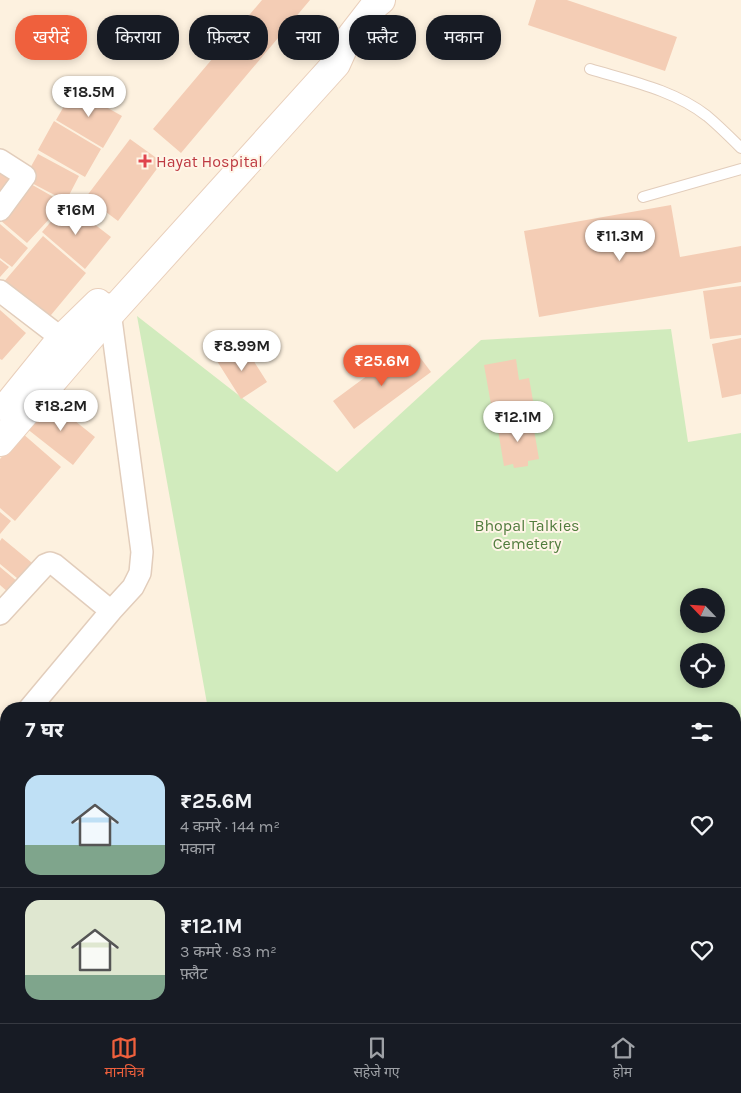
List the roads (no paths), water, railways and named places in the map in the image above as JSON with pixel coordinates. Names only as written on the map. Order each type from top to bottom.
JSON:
[{"type":"main road","points":[[0,414],[70,345],[152,256],[265,129],[324,54],[345,44],[377,1]]},
{"type":"main road","points":[[0,442],[70,345]]},
{"type":"street","points":[[0,160],[25,176],[0,210]]},
{"type":"street","points":[[0,292],[70,345]]},
{"type":"street","points":[[35,702],[133,587],[140,573],[142,552],[109,303]]},
{"type":"street","points":[[0,614],[45,565],[50,563],[55,565],[111,611]]},
{"type":"lane","points":[[590,69],[669,94],[707,116],[741,148]]},
{"type":"lane","points":[[643,197],[741,169]]},
{"type":"place","name":"Hayat Hospital","points":[[145,161]]},
{"type":"park label","name":"Bhopal Talkies Cemetery","points":[[527,534]]}]
